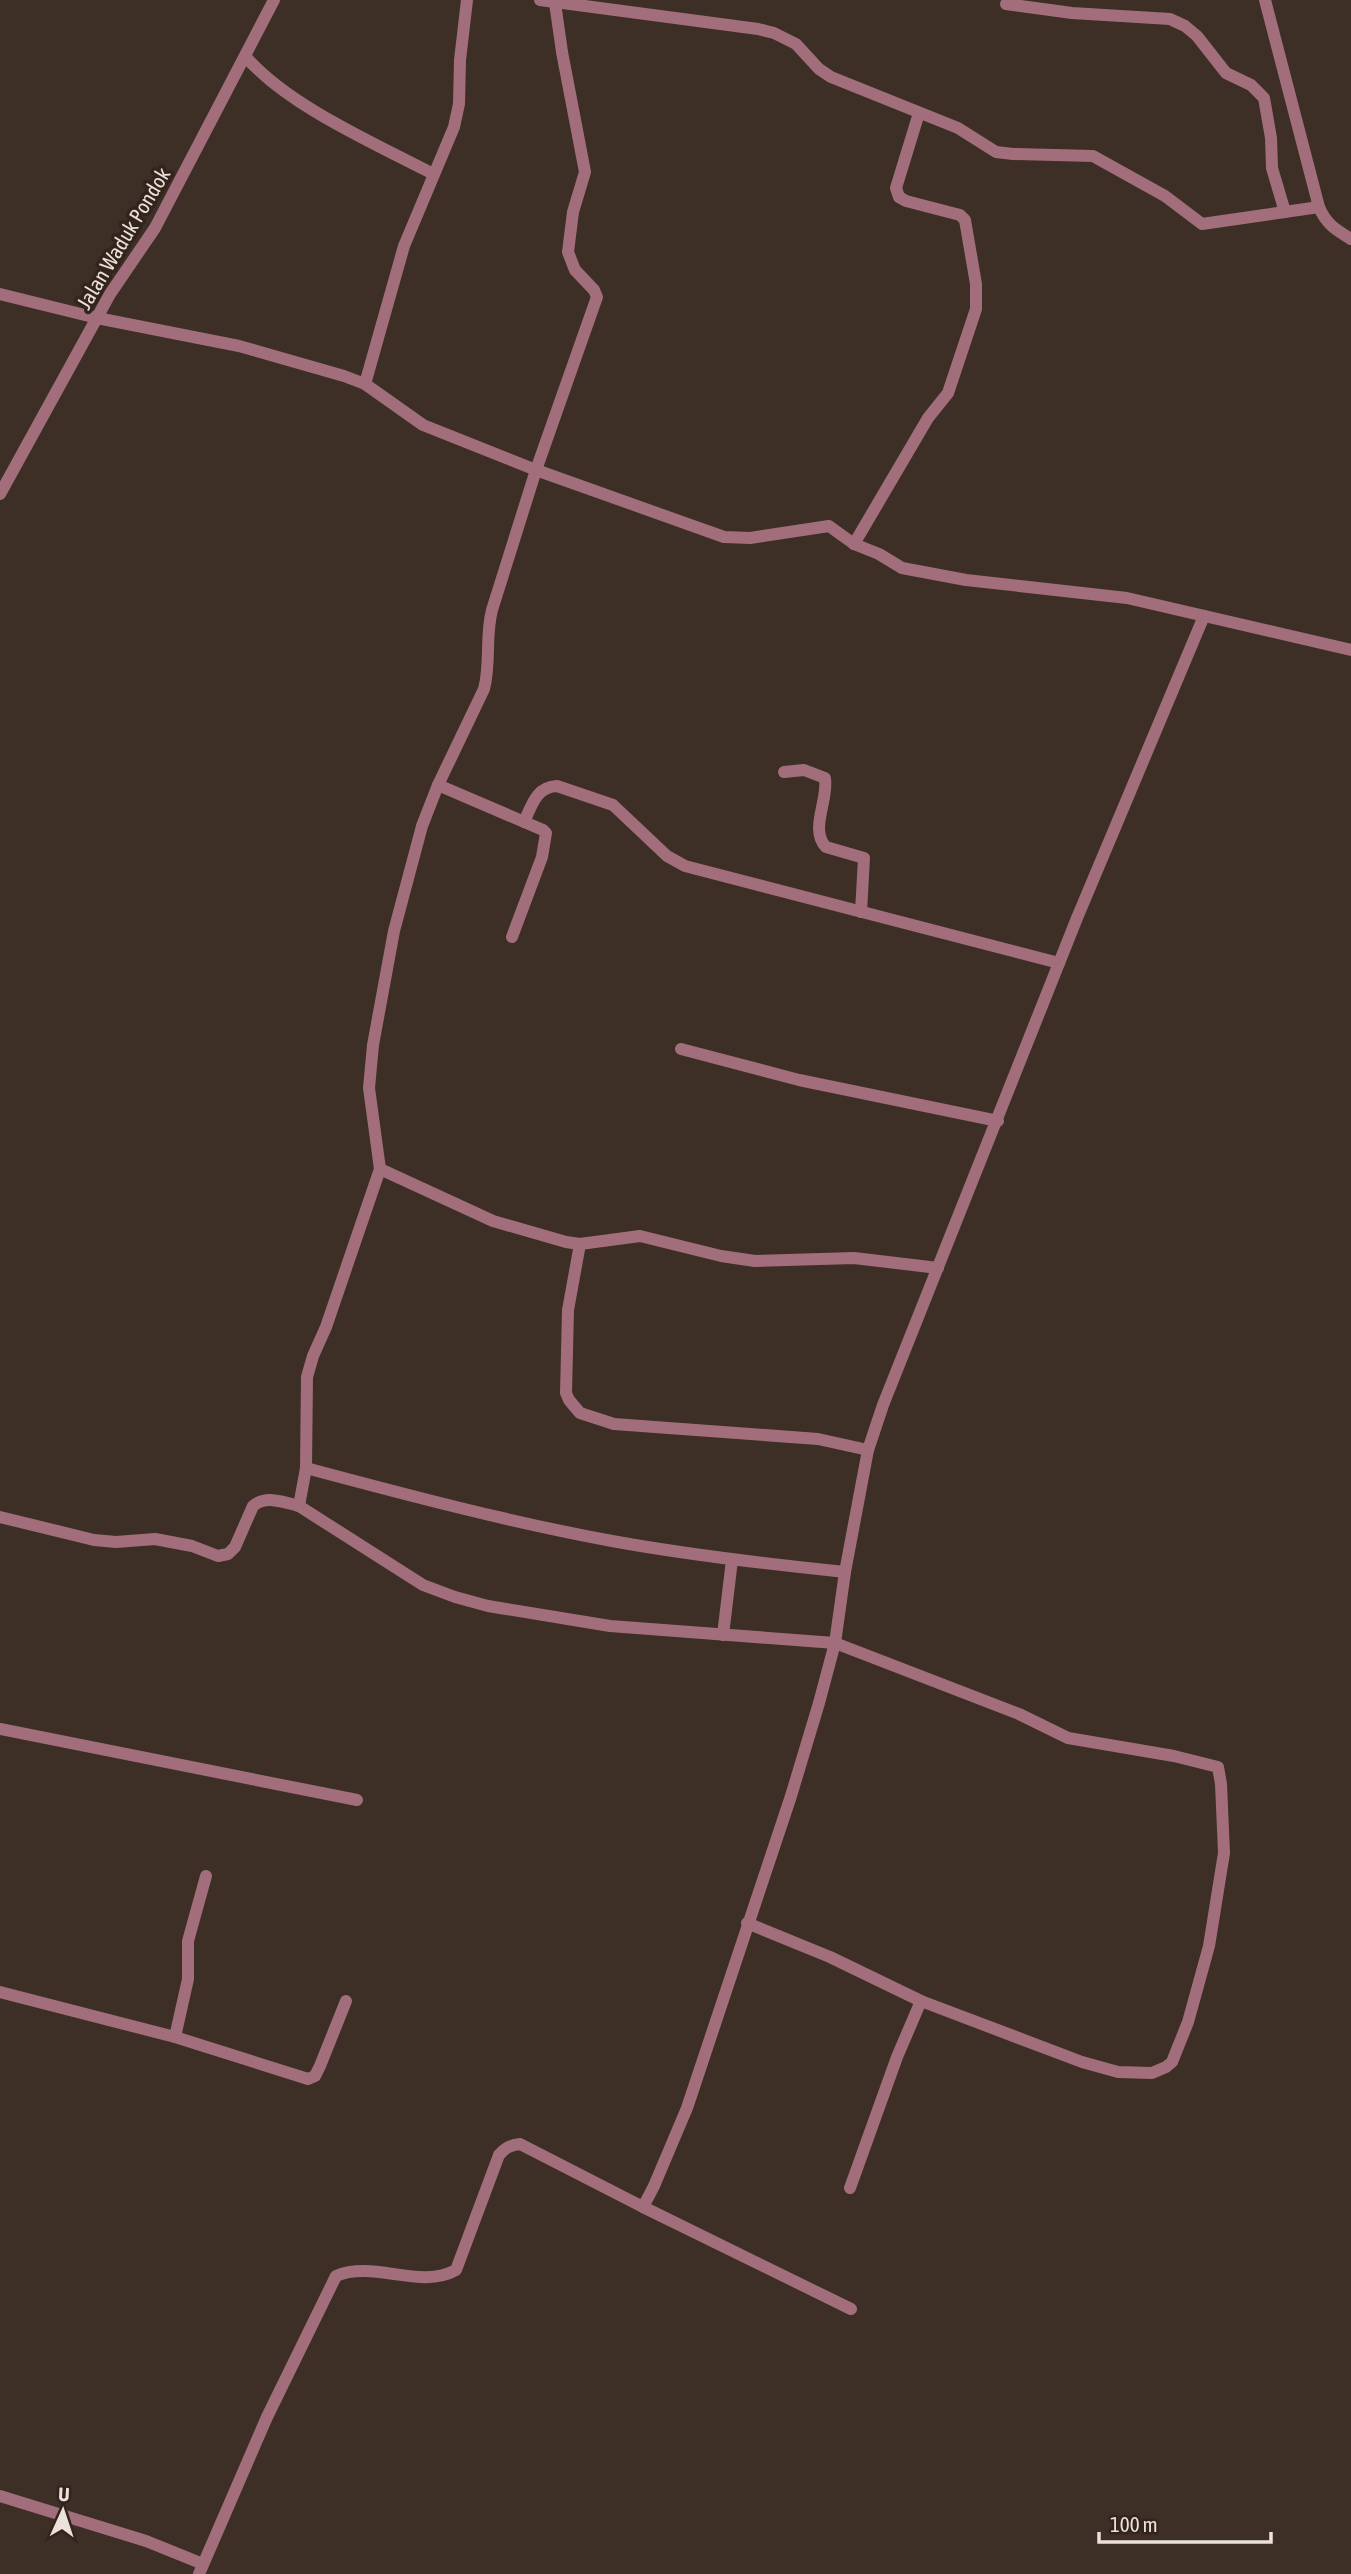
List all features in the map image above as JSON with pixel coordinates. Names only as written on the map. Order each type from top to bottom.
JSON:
[{"type":"street","name":"Jalan Waduk Pondok","points":[[0,494],[110,294],[155,228],[274,0]]},
{"type":"street","points":[[365,384],[404,246],[454,127],[459,104],[460,60],[467,0]]},
{"type":"street","points":[[540,0],[774,33],[796,44],[819,69],[831,77],[958,128],[1002,154],[1093,156],[1177,203],[1200,223],[1319,207]]},
{"type":"street","points":[[1265,0],[1319,207],[1323,218],[1332,228],[1351,239]]},
{"type":"street","points":[[299,1506],[306,1468],[307,1377],[380,1169],[370,1103],[373,1045],[394,931],[422,826],[438,785],[484,689],[487,678],[488,625],[536,470],[597,297],[575,270],[568,252],[573,212],[585,172],[555,3]]},
{"type":"street","points":[[1006,4],[1072,13],[1170,19],[1185,26],[1197,36],[1226,73],[1251,85],[1264,98],[1271,138],[1272,168],[1285,212]]},
{"type":"street","points":[[245,56],[281,90],[433,174]]},
{"type":"street","points":[[853,544],[928,418],[948,393],[976,309],[976,284],[965,220],[960,215],[906,201],[897,193],[896,188],[919,113]]},
{"type":"street","points":[[0,294],[97,318],[239,346],[344,376],[365,384],[423,425],[536,470],[724,537],[750,538],[829,526],[853,544],[879,554],[902,568],[937,576],[1127,598],[1351,650]]},
{"type":"street","points":[[643,2207],[687,2108],[791,1796],[835,1643],[845,1572],[868,1450],[883,1405],[1059,963],[1204,616]]},
{"type":"street","points":[[784,772],[804,770],[824,778],[826,790],[819,836],[826,847],[864,858],[861,912]]},
{"type":"street","points":[[438,785],[543,830],[547,838],[512,937]]},
{"type":"street","points":[[524,822],[539,792],[548,786],[558,786],[612,805],[667,856],[685,866],[1059,963]]},
{"type":"street","points":[[681,1049],[799,1080],[998,1121]]},
{"type":"street","points":[[380,1169],[493,1221],[544,1237],[580,1244],[640,1236],[721,1256],[755,1261],[854,1258],[938,1268]]},
{"type":"street","points":[[580,1244],[568,1311],[566,1393],[580,1413],[614,1424],[818,1439],[868,1450]]},
{"type":"street","points":[[306,1468],[425,1500],[611,1541],[732,1560],[845,1572]]},
{"type":"street","points":[[0,1517],[94,1540],[116,1542],[155,1539],[192,1546],[218,1556],[235,1547],[249,1512],[258,1502],[278,1500],[299,1506],[423,1585],[455,1597],[488,1606],[610,1626],[835,1643],[1019,1714],[1068,1738],[1218,1767],[1224,1853],[1209,1946],[1188,2022],[1172,2062],[1152,2073],[1118,2072],[1082,2063],[921,2001],[747,1923]]},
{"type":"street","points":[[723,1635],[732,1560]]},
{"type":"street","points":[[0,1729],[357,1800]]},
{"type":"street","points":[[175,2037],[188,1979],[188,1941],[206,1876]]},
{"type":"street","points":[[0,1992],[175,2037],[298,2077],[312,2078],[320,2066],[346,2001]]},
{"type":"street","points":[[849,2188],[897,2057],[921,2001]]},
{"type":"street","points":[[0,2496],[146,2541],[201,2569],[267,2417],[338,2274],[359,2272],[435,2278],[456,2270],[499,2155],[512,2145],[520,2144],[852,2309]]}]
